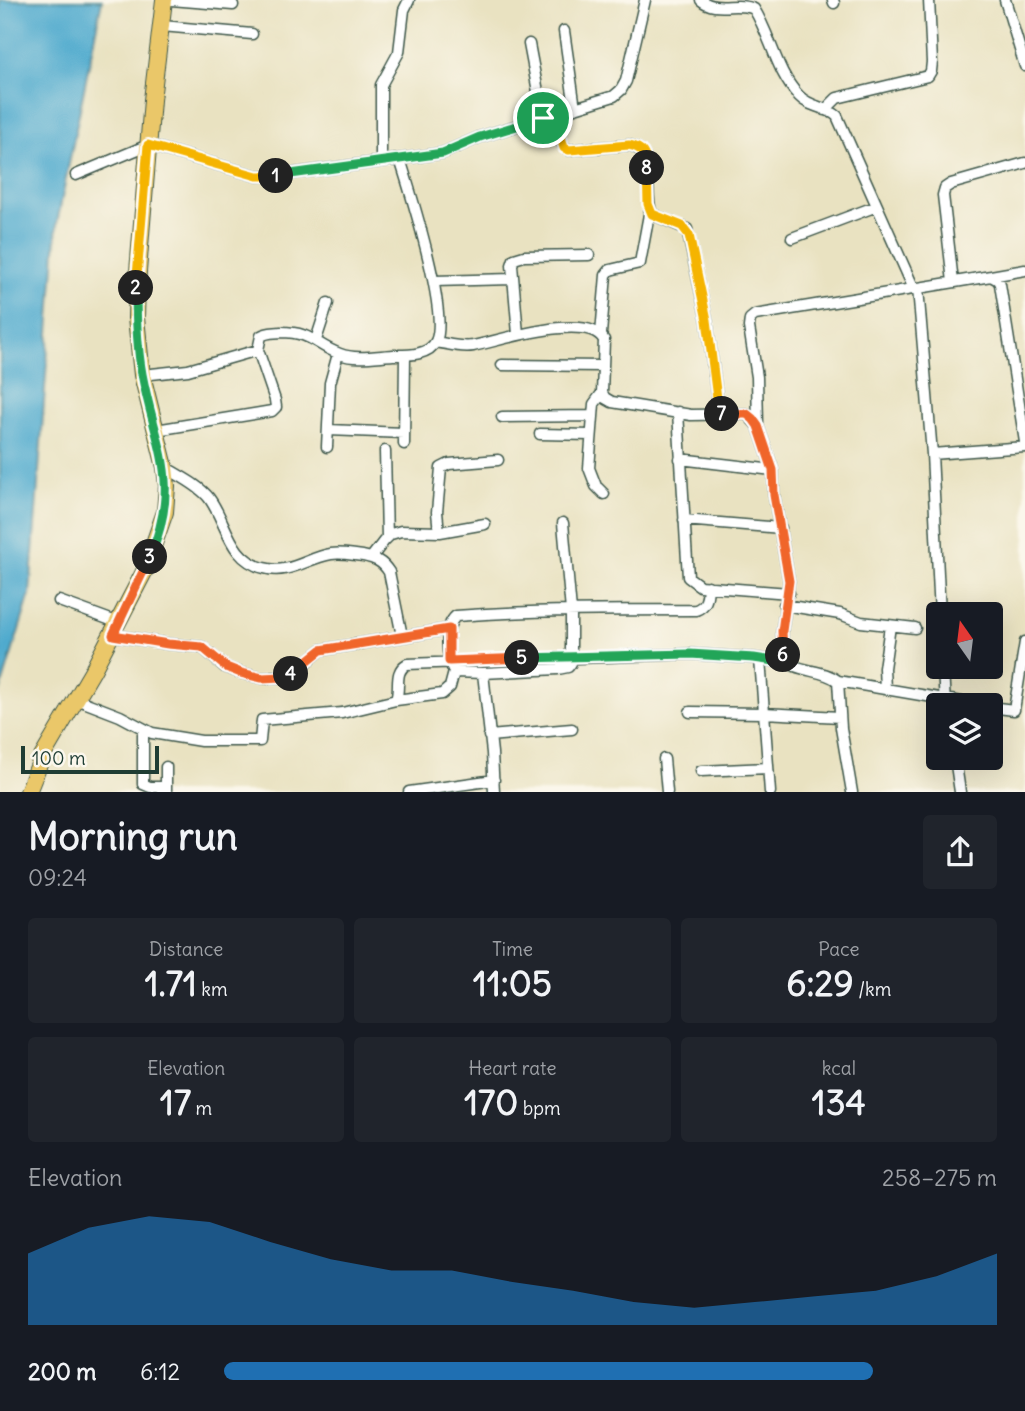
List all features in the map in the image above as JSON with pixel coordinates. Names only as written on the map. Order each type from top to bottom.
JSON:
[{"type":"main road","points":[[28,792],[42,757],[116,629],[144,572],[160,528],[166,499],[165,467],[142,375],[137,336],[136,284],[164,0]]},
{"type":"street","points":[[171,0],[233,5]]},
{"type":"street","points":[[381,161],[381,85],[399,52],[404,10],[409,0]]},
{"type":"street","points":[[76,175],[148,145],[257,176],[443,153],[480,137],[614,96],[626,81],[645,0]]},
{"type":"street","points":[[701,0],[709,6],[746,6],[754,9],[793,89],[807,103],[835,114],[839,119],[916,289],[932,454],[939,602]]},
{"type":"street","points":[[825,110],[837,98],[928,76],[932,62],[929,0]]},
{"type":"street","points":[[1005,0],[1025,66]]},
{"type":"street","points":[[162,26],[252,34]]},
{"type":"street","points":[[564,31],[575,108]]},
{"type":"street","points":[[529,44],[549,117],[564,148],[569,150],[629,145],[643,151],[646,159],[650,209],[640,262],[610,270],[606,275],[601,334],[604,340],[602,393],[612,402],[678,412],[706,415],[747,414],[758,426]]},
{"type":"street","points":[[156,429],[272,411],[276,407],[275,400],[258,350],[261,336],[265,333],[296,332],[316,340],[338,354],[358,356],[405,355],[429,349],[436,342],[438,332],[434,281],[400,159]]},
{"type":"street","points":[[953,282],[943,195],[945,188],[1025,163]]},
{"type":"street","points":[[792,238],[877,206]]},
{"type":"street","points":[[650,209],[652,214],[682,226],[689,235],[707,320],[719,414]]},
{"type":"street","points":[[518,334],[514,259],[524,256],[589,255]]},
{"type":"street","points":[[787,663],[783,657],[784,605],[789,593],[774,495],[773,470],[758,426],[758,377],[750,319],[755,315],[1025,270]]},
{"type":"street","points":[[932,454],[1025,444],[1000,284],[991,276]]},
{"type":"street","points":[[434,281],[513,279]]},
{"type":"street","points":[[316,340],[328,303]]},
{"type":"street","points":[[436,342],[470,346],[518,334],[575,328],[601,334]]},
{"type":"street","points":[[142,375],[188,370],[258,350]]},
{"type":"street","points":[[327,447],[330,383],[338,354]]},
{"type":"street","points":[[328,430],[404,438],[405,355]]},
{"type":"street","points":[[502,365],[603,366]]},
{"type":"street","points":[[602,393],[594,404],[589,468],[596,486],[604,494]]},
{"type":"street","points":[[678,412],[688,577],[692,582],[708,586],[789,593]]},
{"type":"street","points":[[502,417],[593,416]]},
{"type":"street","points":[[540,434],[591,435]]},
{"type":"street","points":[[385,452],[387,538]]},
{"type":"street","points":[[680,459],[773,470]]},
{"type":"street","points":[[439,532],[437,512],[441,468],[449,464],[498,460]]},
{"type":"street","points":[[165,467],[201,490],[210,500],[234,547],[246,561],[261,568],[277,571],[291,569],[331,554],[342,553],[371,558],[384,564],[389,572],[402,636]]},
{"type":"street","points":[[684,520],[781,528]]},
{"type":"street","points":[[454,673],[568,667],[572,656],[562,523]]},
{"type":"street","points":[[371,558],[387,538],[401,531],[439,532],[485,524]]},
{"type":"street","points":[[76,699],[120,716],[152,733],[201,741],[260,741],[262,720],[342,713],[396,700],[442,694],[450,687],[454,673],[449,661],[449,629],[456,616],[570,611],[696,610],[706,602],[708,586]]},
{"type":"street","points":[[60,601],[116,629],[168,644],[202,647],[226,667],[262,678],[292,674],[321,650],[449,629]]},
{"type":"street","points":[[784,605],[841,614],[861,622],[915,628]]},
{"type":"street","points":[[885,689],[884,668],[890,626]]},
{"type":"street","points":[[1019,711],[1025,642]]},
{"type":"street","points":[[396,700],[397,676],[407,664],[572,656],[690,654],[787,663],[822,673],[838,681],[926,698]]},
{"type":"street","points":[[760,659],[770,792]]},
{"type":"street","points":[[409,792],[494,786],[483,673]]},
{"type":"street","points":[[838,681],[840,718],[852,792]]},
{"type":"street","points":[[690,712],[840,718]]},
{"type":"street","points":[[143,729],[143,784],[150,788],[166,789],[166,767]]},
{"type":"street","points":[[489,736],[572,729]]},
{"type":"street","points":[[664,759],[667,792]]},
{"type":"street","points":[[701,771],[768,768]]},
{"type":"street","points":[[957,770],[960,792]]},
{"type":"water","points":[[0,0],[102,0],[57,223],[30,594],[0,692]]},
{"type":"route","points":[[555,115],[561,143],[569,150],[629,145],[638,147],[646,159],[648,204],[652,214],[687,229],[707,320],[719,414],[747,414],[753,419],[773,470],[774,495],[789,581],[782,631],[783,657],[787,663],[690,654],[449,661],[449,629],[321,650],[292,674],[262,678],[226,667],[202,647],[113,635],[153,550],[165,512],[167,486],[161,448],[142,375],[136,318],[136,284],[148,145],[257,176],[282,175],[443,153],[480,137],[543,118],[555,115]]}]
